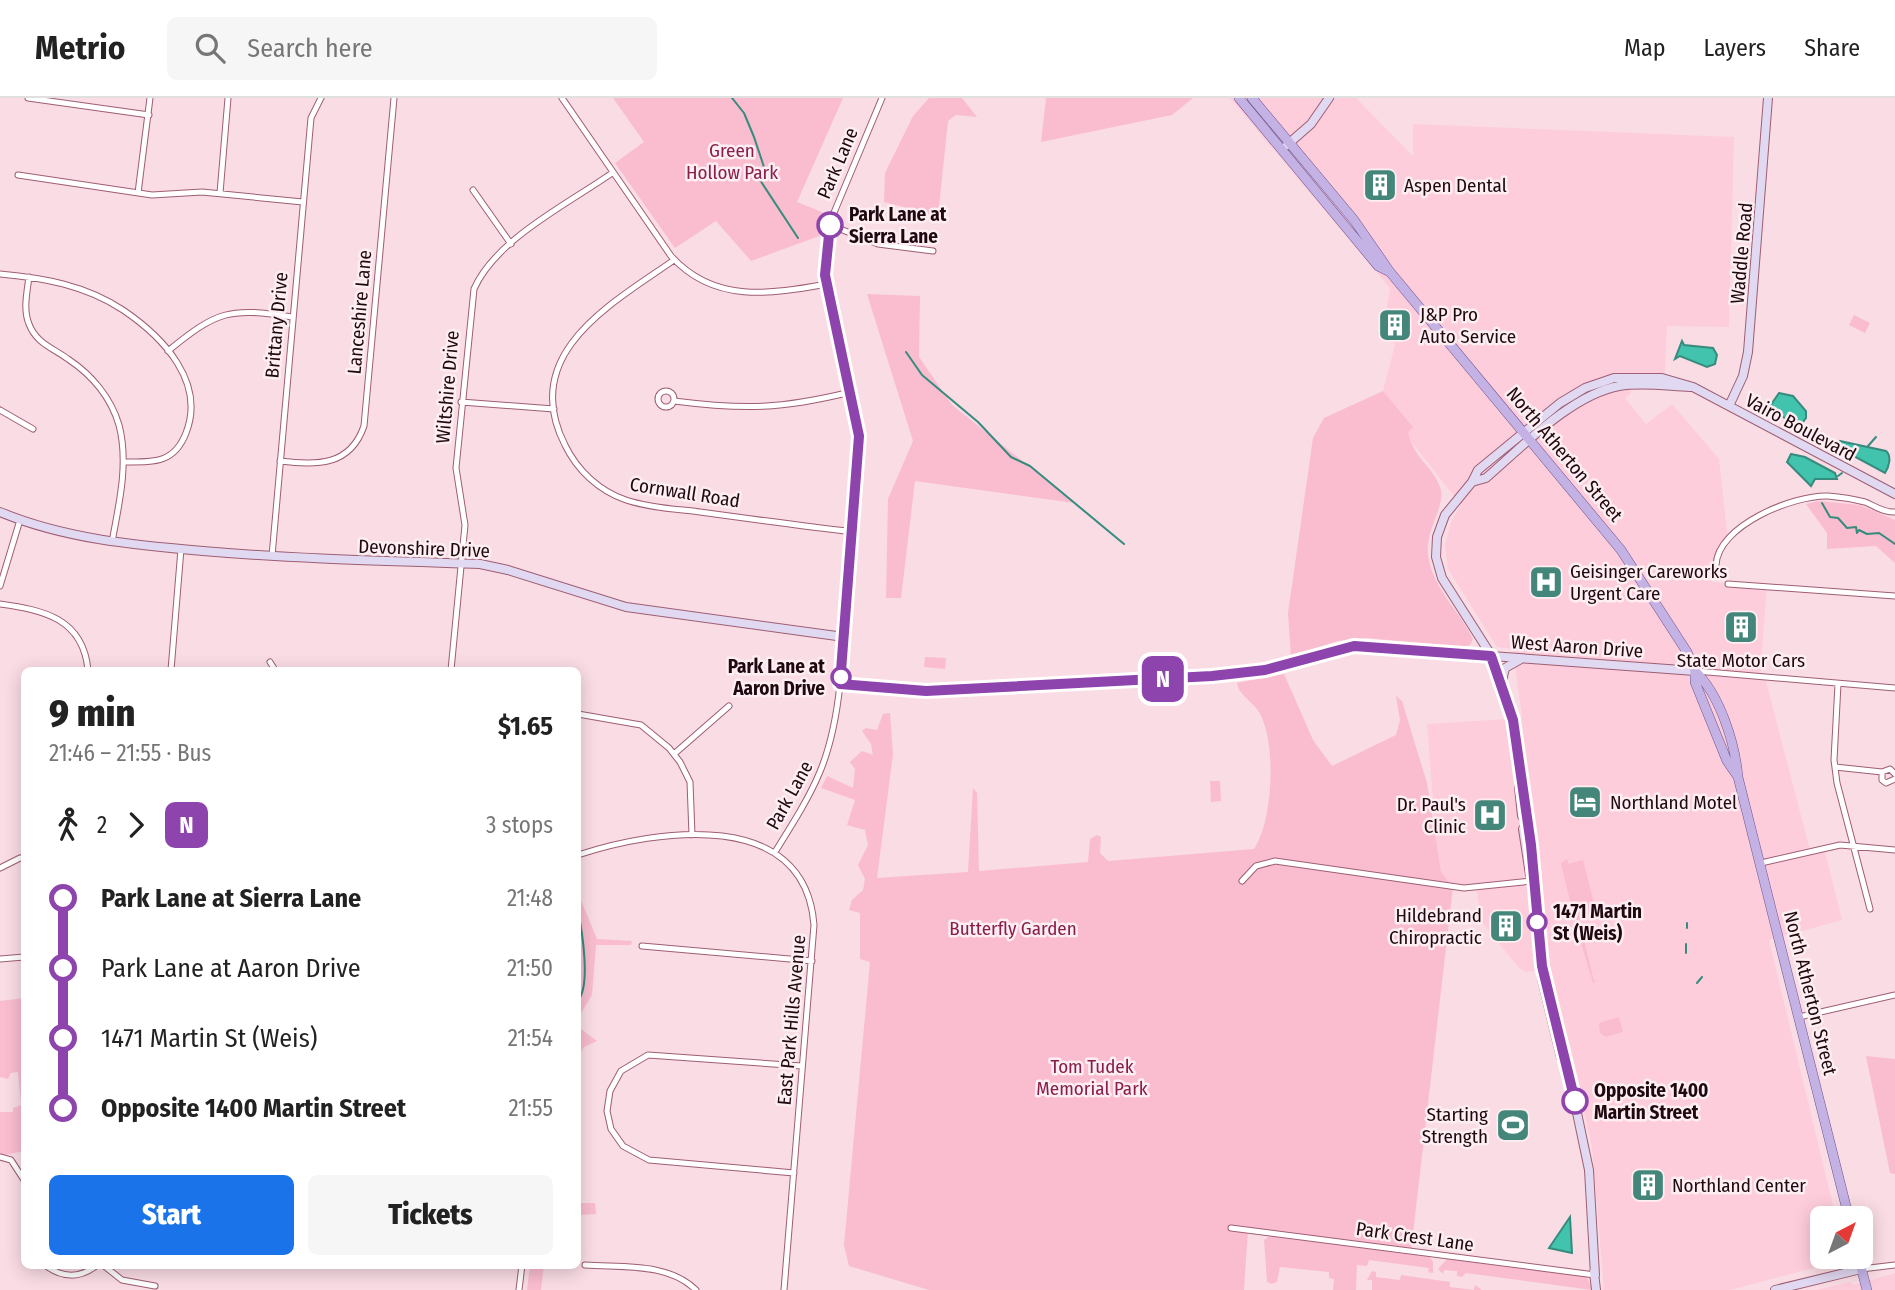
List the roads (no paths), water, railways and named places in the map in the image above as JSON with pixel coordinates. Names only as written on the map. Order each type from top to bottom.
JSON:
[{"type":"main road","name":"North Atherton Street","points":[[1239,98],[1378,266],[1390,272]]},
{"type":"main road","name":"North Atherton Street","points":[[1252,98],[1366,234],[1390,272],[1531,440],[1638,574],[1686,649],[1695,671],[1706,681],[1736,760],[1738,778],[1846,1206]]},
{"type":"main road","points":[[1861,1269],[1867,1290]]},
{"type":"street","points":[[28,98],[149,115]]},
{"type":"street","points":[[138,193],[149,98]]},
{"type":"street","points":[[220,194],[228,98]]},
{"type":"street","name":"Brittany Drive","points":[[272,557],[311,118],[321,98]]},
{"type":"street","name":"Lanceshire Lane","points":[[280,461],[312,465],[333,461],[355,445],[364,426],[394,98]]},
{"type":"street","points":[[562,98],[674,260],[699,279],[737,293],[773,294],[827,284]]},
{"type":"street","name":"Park Lane","points":[[775,852],[820,777],[831,744],[840,684],[859,436],[827,284],[825,260],[830,225],[883,98]]},
{"type":"street","points":[[1282,149],[1311,124],[1329,98]]},
{"type":"street","name":"Waddle Road","points":[[1729,406],[1743,376],[1748,352],[1768,98]]},
{"type":"street","name":"Wiltshire Drive","points":[[452,667],[465,525],[456,468],[474,289],[486,267],[511,244],[612,173]]},
{"type":"street","points":[[18,175],[164,196],[193,192],[303,202]]},
{"type":"street","points":[[473,190],[511,244]]},
{"type":"street","points":[[830,225],[878,244],[933,251]]},
{"type":"street","name":"Cornwall Road","points":[[674,260],[598,313],[576,334],[557,372],[554,409],[563,442],[578,465],[601,488],[625,500],[853,532]]},
{"type":"street","points":[[0,274],[66,284],[105,299],[135,318],[169,351],[185,376],[191,400],[189,425],[181,444],[161,461],[124,462]]},
{"type":"street","points":[[29,277],[26,310],[30,327],[43,344],[82,369],[106,396],[119,426],[124,462],[112,542]]},
{"type":"street","points":[[169,351],[202,323],[225,314],[248,312],[292,317]]},
{"type":"street","name":"Vairo Boulevard","points":[[1596,1290],[1590,1251],[1585,1155],[1542,966],[1519,797],[1520,771],[1513,720],[1503,684],[1491,656],[1442,578],[1436,551],[1438,531],[1445,514],[1472,482],[1478,470],[1572,395],[1607,379],[1662,378],[1693,387],[1895,495]]},
{"type":"street","name":"Vairo Boulevard","points":[[1472,482],[1486,478],[1577,403],[1614,387],[1693,387]]},
{"type":"street","points":[[674,401],[728,408],[763,408],[851,391]]},
{"type":"street","points":[[461,402],[554,409]]},
{"type":"street","points":[[0,410],[33,429]]},
{"type":"street","points":[[1716,565],[1721,549],[1743,527],[1766,512],[1792,501],[1828,496],[1851,499],[1888,513],[1895,512]]},
{"type":"street","name":"Devonshire Drive","points":[[0,512],[20,520],[112,542],[272,557],[497,567],[626,607],[844,636]]},
{"type":"street","points":[[0,586],[20,520]]},
{"type":"street","points":[[171,667],[181,549]]},
{"type":"street","points":[[1728,584],[1895,596]]},
{"type":"street","points":[[0,604],[39,609],[58,618],[79,640],[88,667]]},
{"type":"street","points":[[1463,653],[1475,646],[1479,636],[1477,630]]},
{"type":"street","name":"West Aaron Drive","points":[[840,684],[926,691],[1045,687],[1243,674],[1354,646],[1895,688]]},
{"type":"street","points":[[1503,684],[1505,668],[1526,658]]},
{"type":"street","points":[[270,662],[273,667]]},
{"type":"street","points":[[1838,684],[1835,767],[1852,845],[1870,909]]},
{"type":"street","points":[[674,754],[729,706]]},
{"type":"street","points":[[581,715],[640,726],[655,735],[674,754],[690,782],[692,835]]},
{"type":"street","points":[[1835,767],[1882,772],[1890,769],[1895,774]]},
{"type":"street","points":[[1882,772],[1882,780],[1886,783],[1895,779]]},
{"type":"street","name":"East Park Hills Avenue","points":[[581,854],[628,841],[692,835],[752,842],[775,852],[796,872],[810,897],[814,925],[812,961],[784,1290]]},
{"type":"street","points":[[1761,863],[1829,847],[1852,845],[1895,850]]},
{"type":"street","points":[[0,868],[20,858]]},
{"type":"street","points":[[1242,881],[1256,866],[1275,861],[1464,888],[1532,881]]},
{"type":"street","points":[[642,946],[812,961]]},
{"type":"street","points":[[0,959],[21,957]]},
{"type":"street","points":[[1799,1017],[1895,995]]},
{"type":"street","points":[[794,1173],[649,1160],[622,1146],[611,1129],[607,1111],[608,1100],[621,1071],[648,1055],[802,1066]]},
{"type":"street","points":[[0,1157],[11,1160],[21,1175]]},
{"type":"street","name":"Park Crest Lane","points":[[1231,1228],[1595,1275]]},
{"type":"street","points":[[585,1265],[664,1272],[679,1277],[696,1290]]},
{"type":"street","points":[[1873,1268],[1895,1265]]},
{"type":"street","points":[[51,1269],[59,1274],[74,1276],[89,1269]]},
{"type":"street","points":[[108,1269],[122,1280],[155,1286]]},
{"type":"street","points":[[519,1290],[522,1269]]},
{"type":"street","points":[[1775,1290],[1861,1269]]},
{"type":"waterway","points":[[732,98],[744,113],[754,137],[764,167],[760,180],[798,238]]},
{"type":"waterway","points":[[906,352],[922,375],[978,422],[1011,457],[1030,466],[1124,544]]},
{"type":"waterway","points":[[1868,446],[1876,437]]},
{"type":"waterway","points":[[1838,476],[1842,473]]},
{"type":"waterway","points":[[1822,503],[1830,517],[1838,518],[1847,528],[1856,527],[1857,533],[1859,530],[1867,534],[1879,533],[1895,544]]},
{"type":"waterway","points":[[1687,923],[1687,928]]},
{"type":"waterway","points":[[581,931],[585,971],[581,995]]},
{"type":"waterway","points":[[1686,944],[1686,953]]},
{"type":"waterway","points":[[1697,983],[1702,977]]},
{"type":"place","name":"Aspen Dental","points":[[1380,185]]},
{"type":"place","name":"Park Lane at Sierra Lane","points":[[830,225]]},
{"type":"place","name":"J&P Pro Auto Service","points":[[1395,325]]},
{"type":"place","name":"Geisinger Careworks Urgent Care","points":[[1546,582]]},
{"type":"place","name":"State Motor Cars","points":[[1741,627]]},
{"type":"place","name":"Park Lane at Aaron Drive","points":[[841,677]]},
{"type":"place","name":"Northland Motel","points":[[1585,802]]},
{"type":"place","name":"Dr. Paul's Clinic","points":[[1490,815]]},
{"type":"place","name":"1471 Martin St (Weis)","points":[[1537,922]]},
{"type":"place","name":"Hildebrand Chiropractic","points":[[1506,926]]},
{"type":"place","name":"Opposite 1400 Martin Street","points":[[1575,1101]]},
{"type":"place","name":"Starting Strength","points":[[1513,1125]]},
{"type":"place","name":"Northland Center","points":[[1648,1185]]},
{"type":"park label","name":"Green Hollow Park","points":[[732,161]]},
{"type":"park label","name":"Butterfly Garden","points":[[1013,928]]},
{"type":"park label","name":"Tom Tudek Memorial Park","points":[[1092,1077]]}]
